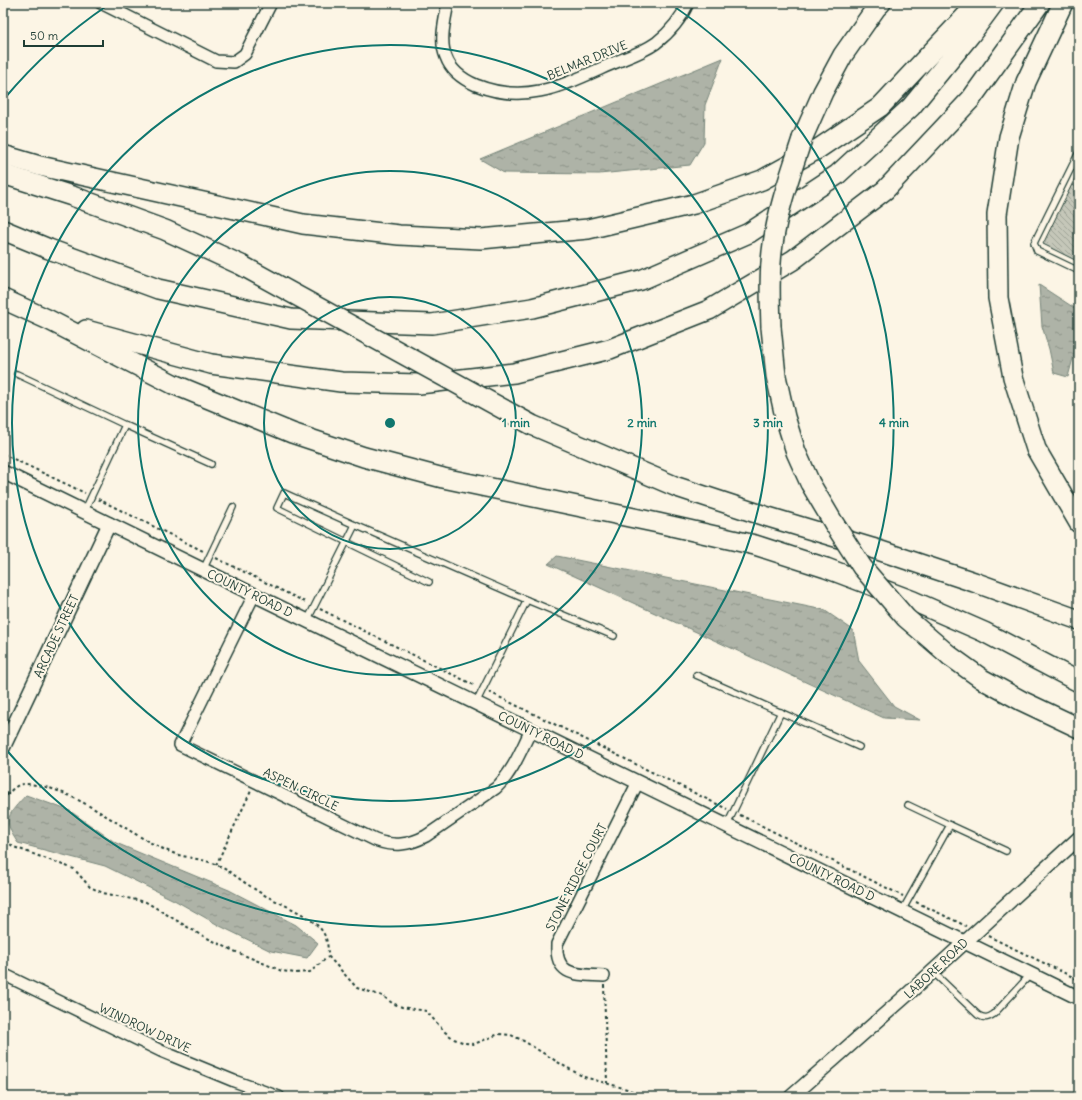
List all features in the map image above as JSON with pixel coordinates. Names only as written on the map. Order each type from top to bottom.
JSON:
[{"type":"highway","points":[[881,3],[843,55],[823,92],[802,139],[785,190],[773,244],[770,295],[771,327],[776,376],[785,417],[796,452],[810,483],[833,522],[862,567],[906,618],[950,656],[982,679],[1022,701],[1079,728]]},
{"type":"highway","points":[[3,155],[40,166],[303,224],[399,235],[482,239],[588,229],[694,204],[762,180],[818,149],[880,107],[978,3]]},
{"type":"highway","points":[[3,230],[49,249],[158,289],[291,319],[432,324],[532,308],[641,280],[749,233],[837,175],[911,107],[971,34],[994,3]]},
{"type":"highway","points":[[49,320],[211,364],[341,382],[419,384],[514,373],[610,349],[710,310],[793,260],[885,190],[971,99],[1040,3]]},
{"type":"highway","points":[[1063,3],[1026,82],[1009,137],[997,214],[998,298],[1013,377],[1036,448],[1079,523]]},
{"type":"highway","points":[[3,174],[72,196],[165,230],[241,265],[532,425],[676,487],[890,554],[974,582],[1079,620]]},
{"type":"highway","points":[[3,299],[49,320],[173,384],[292,433],[364,457],[443,478],[755,545],[826,568],[920,604],[984,632],[1079,682]]},
{"type":"street","points":[[101,3],[216,61],[234,62],[245,54],[271,3]]},
{"type":"street","name":"BELMAR DRIVE","points":[[448,3],[443,45],[445,56],[449,65],[456,73],[483,88],[500,92],[517,93],[535,92],[563,85],[642,51],[656,43],[667,33],[677,21],[688,3]]},
{"type":"street","name":"COUNTY ROAD D","points":[[3,472],[1079,998]]},
{"type":"street","name":"ARCADE STREET","points":[[3,748],[109,524]]},
{"type":"street","name":"ASPEN CIRCLE","points":[[254,595],[180,744],[375,840],[394,844],[405,844],[416,841],[426,836],[496,788],[512,769],[531,730]]},
{"type":"street","name":"STONE RIDGE COURT","points":[[604,976],[571,973],[564,968],[559,961],[557,944],[638,782]]},
{"type":"street","name":"LABORE ROAD","points":[[791,1097],[932,972],[1079,838]]},
{"type":"street","name":"WINDROW DRIVE","points":[[3,974],[161,1051],[234,1081],[279,1097]]},
{"type":"lane","points":[[1079,152],[1034,243],[1037,251],[1079,271]]},
{"type":"lane","points":[[17,374],[211,464]]},
{"type":"lane","points":[[84,512],[125,425]]},
{"type":"lane","points":[[429,582],[277,508],[284,493],[527,600],[614,636]]},
{"type":"lane","points":[[203,570],[234,507]]},
{"type":"lane","points":[[307,621],[355,525]]},
{"type":"lane","points":[[476,703],[527,600]]},
{"type":"lane","points":[[696,675],[859,747]]},
{"type":"lane","points":[[727,826],[781,712]]},
{"type":"lane","points":[[908,805],[1006,851]]},
{"type":"lane","points":[[902,912],[950,825]]},
{"type":"lane","points":[[932,972],[983,1018],[988,1018],[994,1014],[1031,974]]},
{"type":"path","points":[[3,454],[92,496],[909,899],[1079,980]]},
{"type":"path","points":[[216,865],[255,781]]},
{"type":"path","points":[[3,800],[13,789],[22,784],[33,784],[60,792],[168,852],[216,865],[238,877],[253,888],[304,915],[319,926],[326,936],[328,956],[357,988],[383,996],[392,1003],[402,1007],[426,1011],[454,1039],[465,1043],[474,1044],[499,1034],[511,1036],[522,1040],[584,1077],[636,1092],[645,1097]]},
{"type":"path","points":[[3,835],[6,841],[14,847],[74,869],[90,886],[103,893],[146,902],[199,934],[282,971],[294,974],[310,972],[328,956]]},
{"type":"path","points":[[604,976],[606,1083]]},
{"type":"water","points":[[723,58],[705,105],[704,142],[690,165],[599,174],[504,173],[480,159]]},
{"type":"water","points":[[1039,285],[1079,311],[1079,336],[1068,377],[1054,373],[1042,326]]},
{"type":"water","points":[[557,556],[824,610],[853,630],[859,661],[894,706],[920,720],[884,718],[548,564]]},
{"type":"water","points":[[26,795],[70,811],[116,843],[229,890],[296,925],[318,943],[307,958],[271,951],[220,926],[176,901],[105,866],[18,843],[10,828],[9,817],[15,807]]},
{"type":"building","points":[[1079,170],[1079,262],[1043,244]]}]
